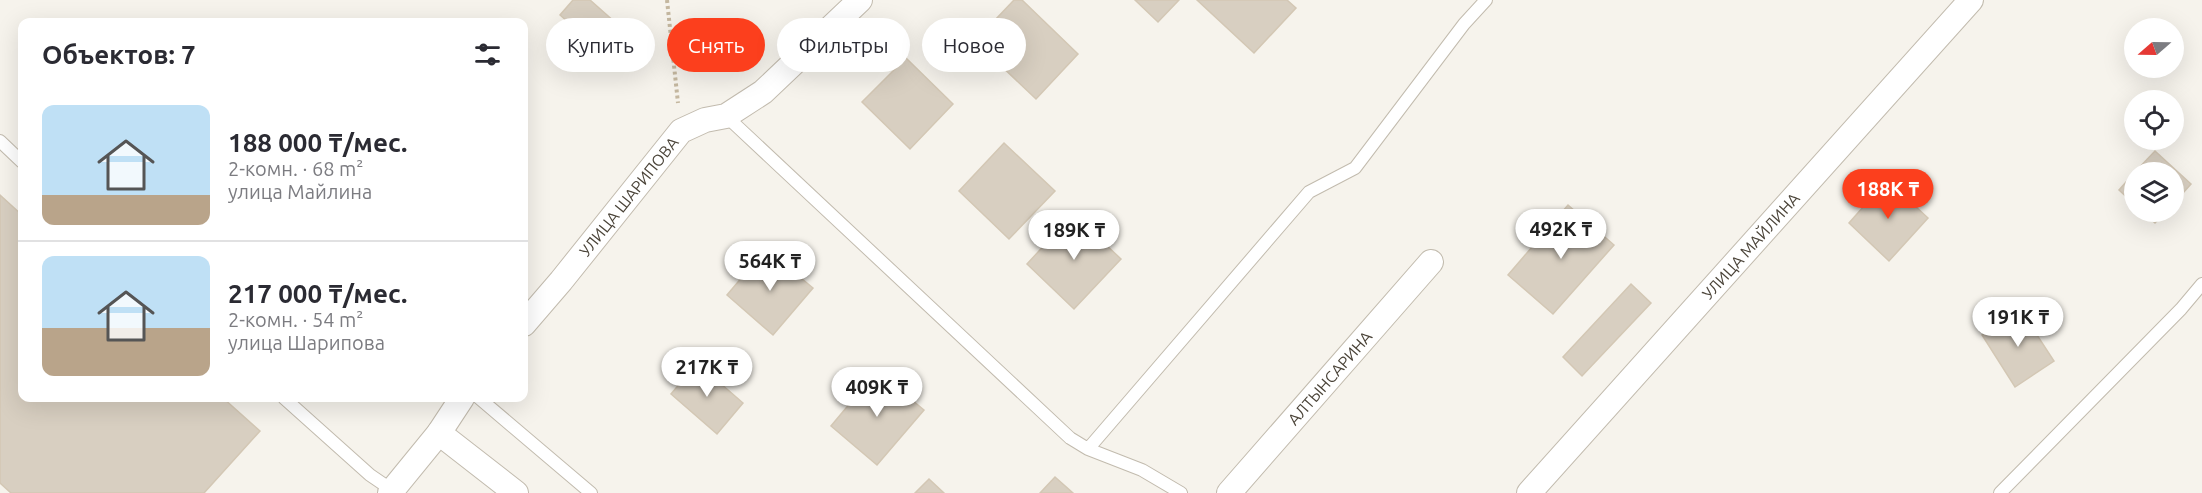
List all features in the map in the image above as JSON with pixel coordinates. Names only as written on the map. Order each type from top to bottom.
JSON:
[{"type":"street","name":"УЛИЦА ШАРИПОВА","points":[[528,319],[681,131],[705,120],[726,116],[763,92],[860,0]]},
{"type":"street","name":"УЛИЦА МАЙЛИНА","points":[[1530,493],[1971,0]]},
{"type":"street","name":"АЛТЫНСАРИНА","points":[[1229,493],[1431,262]]},
{"type":"street","points":[[391,492],[439,433],[459,402]]},
{"type":"street","points":[[439,433],[516,493]]},
{"type":"lane","points":[[1088,449],[1309,192],[1355,168],[1464,24],[1486,0]]},
{"type":"lane","points":[[726,116],[1070,438],[1088,449],[1142,470],[1181,493]]},
{"type":"lane","points":[[0,141],[18,158]]},
{"type":"lane","points":[[2000,493],[2181,309],[2202,284]]},
{"type":"lane","points":[[288,402],[391,492]]},
{"type":"lane","points":[[484,402],[591,493]]},
{"type":"path","points":[[667,0],[681,131]]},
{"type":"building","points":[[573,0],[590,0],[610,18],[563,18],[560,15]]},
{"type":"building","points":[[1014,0],[1022,0],[1078,54],[1036,99],[1008,72],[1026,72],[1026,18],[997,18]]},
{"type":"building","points":[[1135,0],[1179,0],[1158,22]]},
{"type":"building","points":[[1197,0],[1287,0],[1296,8],[1254,53]]},
{"type":"building","points":[[910,62],[953,104],[910,149],[862,102],[892,72],[910,72]]},
{"type":"building","points":[[1004,143],[1055,191],[1009,239],[959,191]]},
{"type":"building","points":[[2155,151],[2167,162],[2145,162]]},
{"type":"building","points":[[2184,178],[2191,184],[2184,192]]},
{"type":"building","points":[[1887,180],[1928,218],[1889,261],[1849,223]]},
{"type":"building","points":[[2124,184],[2124,195],[2119,190]]},
{"type":"building","points":[[0,195],[18,211],[18,402],[227,402],[260,431],[204,493],[11,493],[0,483]]},
{"type":"building","points":[[1568,205],[1614,245],[1553,314],[1508,275]]},
{"type":"building","points":[[1073,214],[1121,259],[1074,309],[1027,264]]},
{"type":"building","points":[[766,249],[813,288],[773,335],[727,295]]},
{"type":"building","points":[[1631,284],[1651,303],[1582,376],[1563,357]]},
{"type":"building","points":[[2020,309],[2054,361],[2015,387],[1982,335]]},
{"type":"building","points":[[697,363],[743,403],[717,434],[671,394]]},
{"type":"building","points":[[877,371],[924,410],[877,465],[831,426]]},
{"type":"building","points":[[1055,477],[1073,493],[1040,493]]},
{"type":"building","points":[[929,479],[944,493],[915,493]]}]
